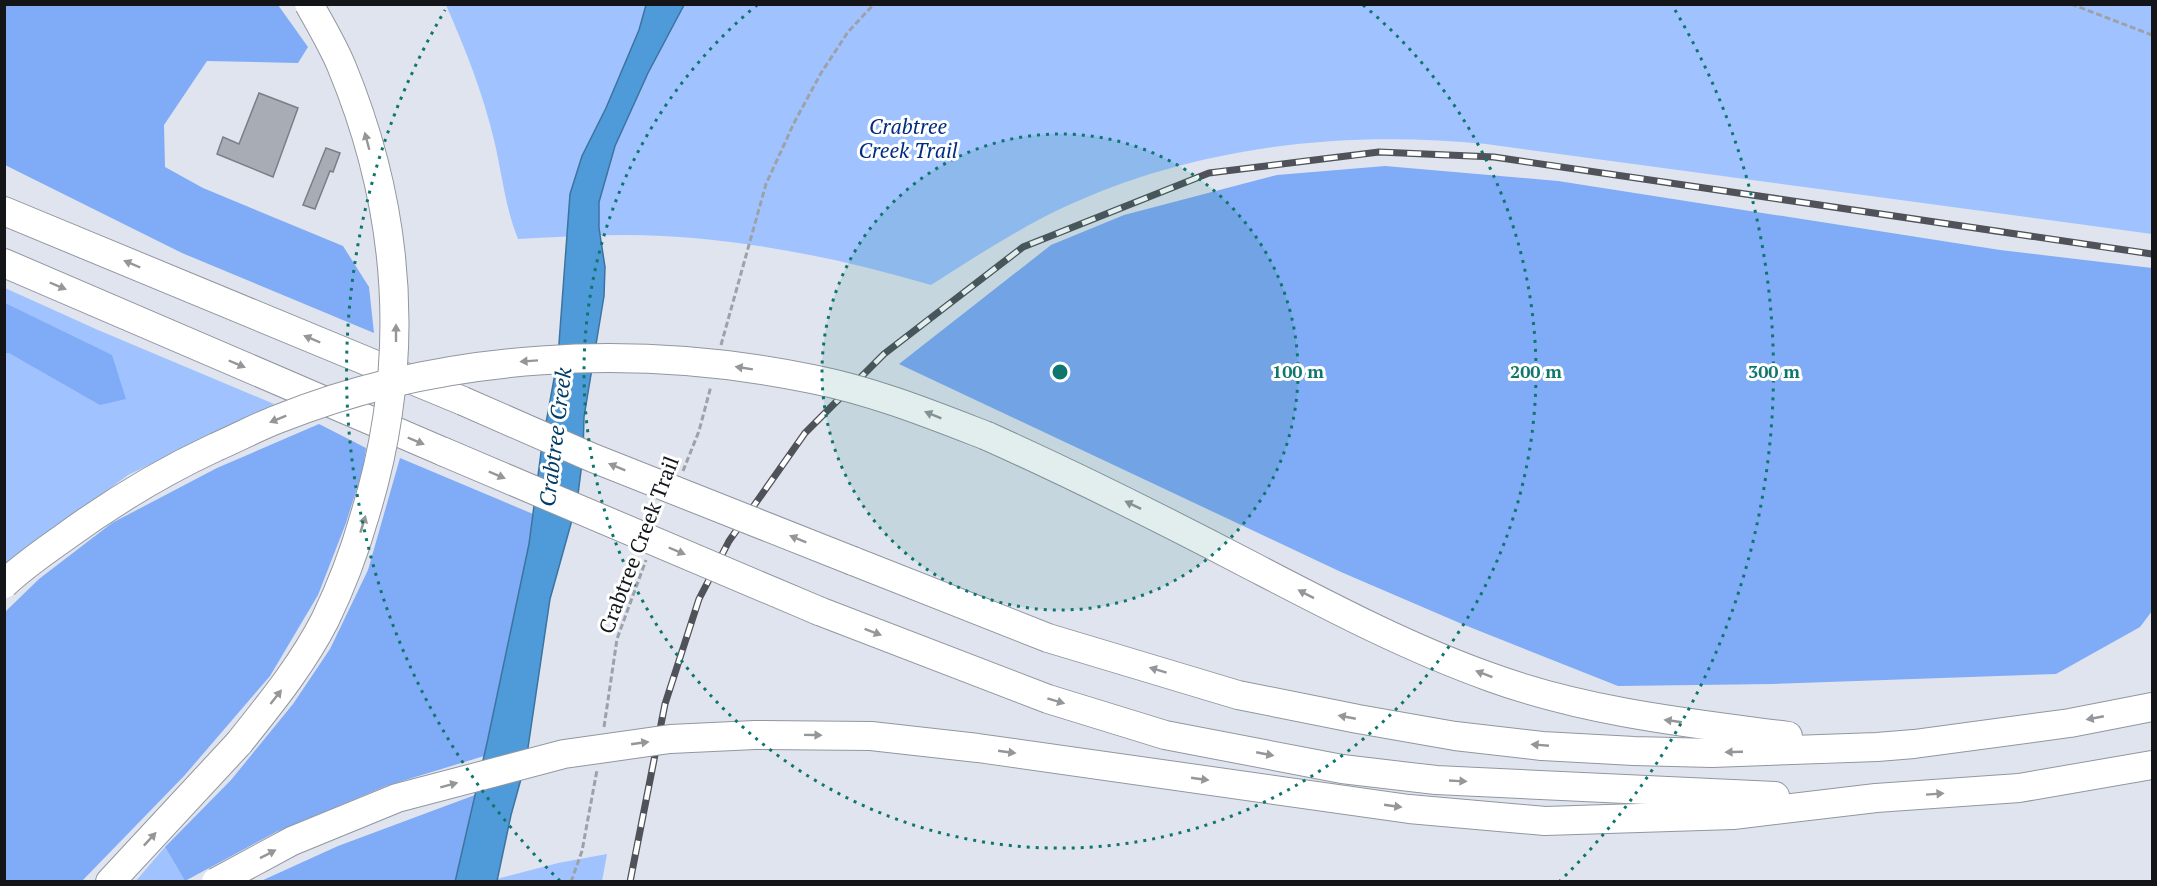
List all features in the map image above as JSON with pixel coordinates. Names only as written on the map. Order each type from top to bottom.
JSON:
[{"type":"highway","points":[[110,882],[239,743],[286,684],[325,620],[356,547],[378,474],[390,412],[396,335],[393,264],[383,201],[362,123],[344,74],[309,4]]},
{"type":"highway","points":[[4,211],[463,401],[593,458],[1048,638],[1238,695],[1455,736],[1542,746],[1712,753],[1914,744],[2070,723],[2152,707]]},
{"type":"highway","points":[[4,263],[819,611],[1048,699],[1165,735],[1342,769],[1436,780],[1583,788],[1876,798]]},
{"type":"highway","points":[[4,584],[19,570],[98,512],[178,465],[279,418],[353,394],[425,375],[525,361],[603,358],[723,364],[814,379],[908,405],[987,436],[1155,516],[1404,643],[1492,678],[1577,702],[1645,717],[1877,747]]},
{"type":"highway","points":[[216,882],[292,842],[397,798],[564,754],[670,739],[755,735],[871,736],[978,748],[1409,808],[1545,821],[1732,815],[1876,798],[2019,788],[2152,765]]},
{"type":"path","points":[[719,354],[766,184],[794,123],[821,73],[848,32],[874,4]]},
{"type":"path","points":[[2070,4],[2152,35]]},
{"type":"path","name":"Crabtree Creek Trail","points":[[681,475],[699,431],[714,376]]},
{"type":"path","name":"Crabtree Creek Trail","points":[[603,733],[617,639],[649,552]]},
{"type":"path","points":[[571,882],[582,851],[598,768]]},
{"type":"green space","name":"Crabtree Creek Trail","points":[[446,5],[2152,5],[2152,234],[1486,144],[1377,139],[1269,148],[1215,157],[1163,170],[1111,188],[1043,217],[931,285],[819,257],[705,239],[628,235],[518,239],[510,215],[485,105]]},
{"type":"green space","points":[[5,288],[274,404],[128,475],[5,566]]},
{"type":"green space","points":[[165,847],[185,881],[135,882]]},
{"type":"green space","points":[[607,854],[602,881],[485,882],[558,863]]},
{"type":"shaded area","points":[[4,5],[278,5],[308,47],[298,63],[207,61],[164,125],[165,167],[203,188],[343,246],[369,287],[374,333],[182,253],[5,165]]},
{"type":"shaded area","points":[[1385,166],[1558,181],[2000,250],[2152,268],[2152,611],[2140,627],[2056,674],[1772,684],[1618,686],[1462,624],[1341,572],[899,364],[1051,245],[1124,215],[1277,175]]},
{"type":"shaded area","points":[[5,303],[112,355],[126,399],[100,405],[9,353],[5,353]]},
{"type":"shaded area","points":[[319,424],[366,448],[363,469],[346,523],[318,595],[270,676],[184,776],[82,881],[5,882],[5,612],[39,579],[112,523],[217,468]]},
{"type":"shaded area","points":[[400,458],[533,514],[529,544],[484,756],[386,786],[276,832],[185,881],[165,847],[231,780],[293,704],[330,649],[368,570]]},
{"type":"shaded area","points":[[475,795],[455,881],[261,881],[338,846]]},
{"type":"water","name":"Crabtree Creek","points":[[646,5],[684,5],[648,73],[615,146],[599,202],[599,228],[605,267],[604,296],[584,417],[583,455],[577,502],[550,599],[526,761],[511,815],[497,881],[455,882],[529,544],[542,445],[558,357],[570,194],[582,156],[606,108],[639,30]]},
{"type":"building","points":[[259,93],[298,108],[273,177],[217,154],[223,137],[239,144]]},
{"type":"building","points":[[326,148],[340,153],[315,209],[303,205]]},
{"type":"railway","points":[[630,882],[665,704],[699,599],[729,541],[805,433],[884,354],[1023,247],[1209,173],[1379,152],[1494,157],[2152,254]]}]
